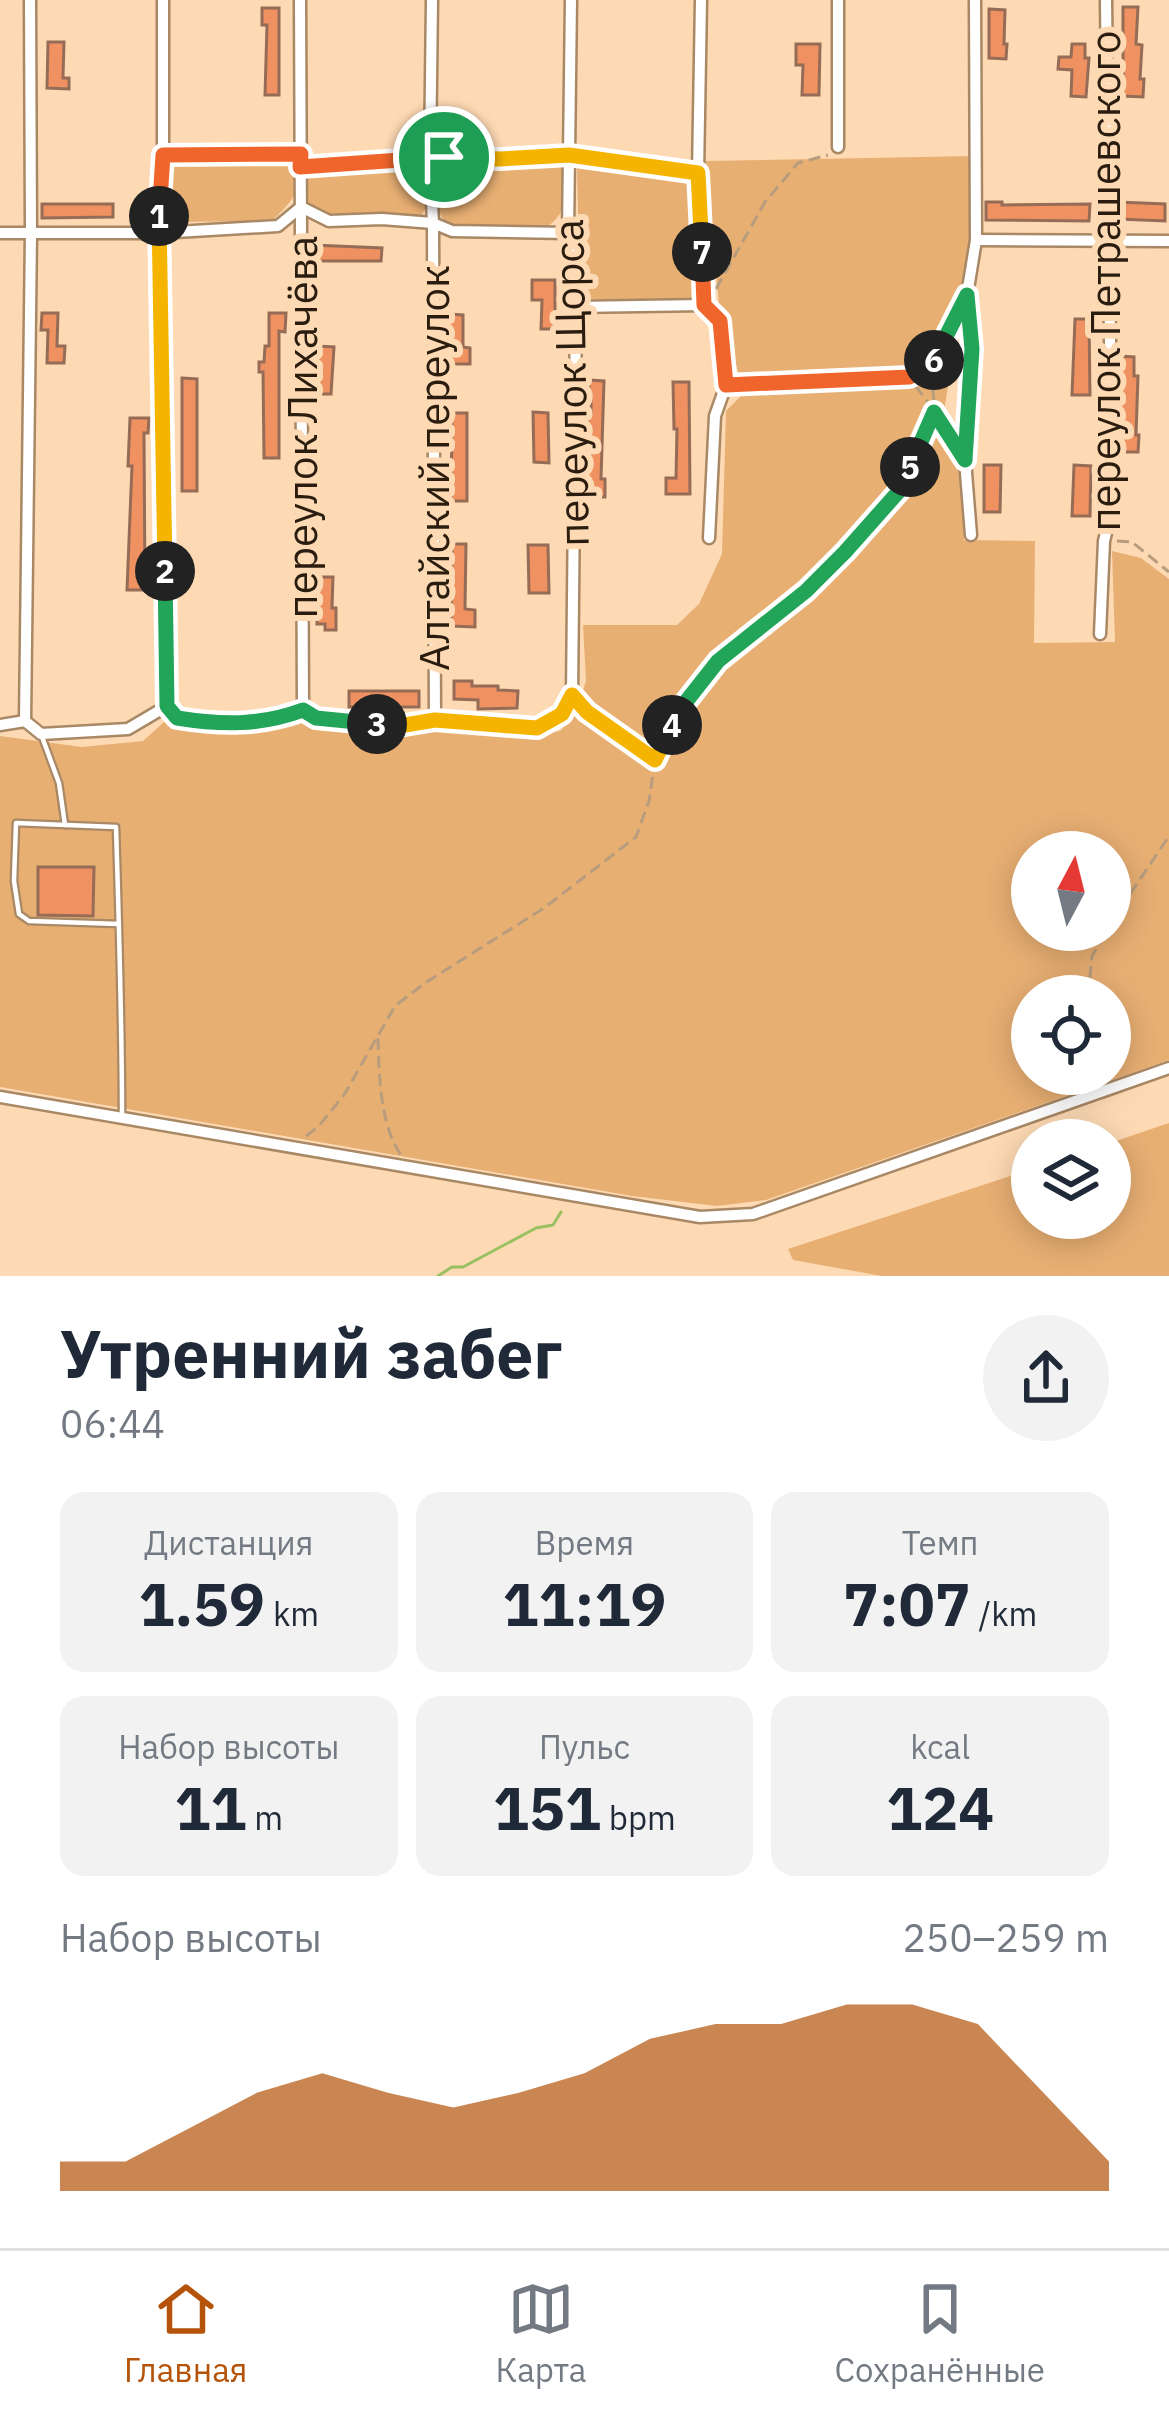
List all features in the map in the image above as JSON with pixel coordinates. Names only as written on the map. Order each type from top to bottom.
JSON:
[{"type":"street","points":[[25,721],[29,0]]},
{"type":"street","points":[[163,0],[159,195],[167,706],[177,718],[220,723],[276,720],[303,710],[316,718],[364,724],[435,720],[537,728],[562,714],[572,695]]},
{"type":"street","name":"переулок Лихачёва","points":[[301,0],[303,710]]},
{"type":"street","name":"Алтайский переулок","points":[[432,0],[435,720]]},
{"type":"street","name":"переулок Щорса","points":[[571,0],[568,233],[576,307],[572,695]]},
{"type":"street","points":[[700,0],[698,173],[704,305],[720,321],[726,385],[715,416],[709,538]]},
{"type":"street","points":[[838,0],[838,147]]},
{"type":"street","points":[[971,535],[965,460],[972,349],[967,295],[976,240],[975,0]]},
{"type":"street","name":"переулок Петрашевского","points":[[1100,634],[1104,541],[1112,509],[1106,0]]},
{"type":"street","points":[[163,155],[300,160],[569,155],[698,173]]},
{"type":"street","points":[[0,233],[160,233],[278,226],[301,208],[329,221],[433,223],[452,232],[568,233]]},
{"type":"street","points":[[976,240],[1169,241]]},
{"type":"street","points":[[576,307],[704,305]]},
{"type":"street","points":[[0,725],[25,721],[41,734],[128,729],[167,706]]},
{"type":"street","points":[[0,1097],[700,1216],[753,1214],[1169,1068]]},
{"type":"lane","points":[[41,734],[59,783],[65,825]]},
{"type":"lane","points":[[119,924],[29,921],[19,914],[14,881],[16,823],[116,827],[119,924],[122,1118]]},
{"type":"path","points":[[704,305],[766,202],[798,163],[831,154],[838,147]]},
{"type":"path","points":[[292,1147],[318,1127],[344,1095],[395,1006],[544,908],[636,837],[649,801],[655,760],[681,708],[718,661],[806,591],[900,490],[934,412],[931,368],[967,295]]},
{"type":"path","points":[[726,385],[909,377],[931,368]]},
{"type":"path","points":[[909,377],[965,460]]},
{"type":"path","points":[[1104,541],[1132,542],[1169,572]]},
{"type":"path","points":[[572,695],[587,712],[655,760]]},
{"type":"path","points":[[1131,893],[1169,836]]},
{"type":"path","points":[[378,1036],[391,1142],[411,1167]]},
{"type":"shaded area","points":[[973,156],[971,246],[945,405],[947,443],[963,475],[964,540],[1035,541],[1034,643],[1115,642],[1112,551],[1141,558],[1169,579],[1169,1060],[1131,1073],[1131,975],[1011,975],[1011,1095],[1068,1095],[766,1200],[717,1206],[632,1196],[0,1087],[0,736],[82,747],[143,741],[164,722],[203,732],[260,732],[301,723],[362,735],[431,730],[514,738],[560,731],[575,715],[586,681],[583,625],[677,625],[699,604],[722,554],[726,411],[744,393],[719,304],[705,161]]},
{"type":"shaded area","points":[[445,158],[563,158],[567,187],[561,212],[548,226],[451,226],[440,214],[436,198],[436,162]]},
{"type":"shaded area","points":[[169,159],[293,160],[294,194],[272,221],[167,222]]},
{"type":"shaded area","points":[[419,164],[424,170],[427,206],[421,216],[332,216],[309,205],[305,195],[305,177],[318,170]]},
{"type":"shaded area","points":[[577,165],[690,179],[698,300],[580,299]]},
{"type":"shaded area","points":[[1169,1123],[1169,1276],[882,1276],[793,1260],[788,1249],[1011,1176],[1011,1239],[1131,1239],[1131,1136]]},
{"type":"building","points":[[1123,7],[1138,7],[1136,44],[1142,45],[1143,97],[1123,96]]},
{"type":"building","points":[[262,8],[279,8],[279,95],[265,95],[267,25],[262,25]]},
{"type":"building","points":[[989,9],[1005,10],[1006,59],[989,58]]},
{"type":"building","points":[[48,42],[64,42],[63,78],[69,78],[69,89],[47,88]]},
{"type":"building","points":[[796,44],[820,44],[819,95],[802,95],[803,65],[796,65]]},
{"type":"building","points":[[1072,44],[1085,44],[1085,58],[1089,58],[1086,97],[1071,96],[1072,70],[1058,69],[1059,57],[1071,57]]},
{"type":"building","points":[[986,202],[1090,204],[1089,221],[986,220]]},
{"type":"building","points":[[1118,202],[1165,204],[1165,221],[1118,219]]},
{"type":"building","points":[[42,204],[113,204],[113,217],[42,218]]},
{"type":"building","points":[[313,245],[382,248],[381,261],[312,261]]},
{"type":"building","points":[[532,280],[555,280],[555,329],[541,329],[542,300],[532,300]]},
{"type":"building","points":[[42,313],[58,313],[57,346],[65,346],[64,363],[47,363],[48,330],[41,330]]},
{"type":"building","points":[[269,313],[286,313],[285,332],[279,331],[279,458],[264,458],[259,362],[264,362],[265,346],[269,346]]},
{"type":"building","points":[[448,314],[463,315],[463,347],[470,348],[470,364],[452,364]]},
{"type":"building","points":[[1075,319],[1089,319],[1090,395],[1072,395]]},
{"type":"building","points":[[317,346],[334,347],[331,394],[317,394]]},
{"type":"building","points":[[1120,356],[1134,357],[1134,376],[1138,376],[1138,452],[1121,452]]},
{"type":"building","points":[[182,378],[197,379],[197,491],[182,491]]},
{"type":"building","points":[[589,380],[604,381],[601,479],[605,479],[605,497],[587,497]]},
{"type":"building","points":[[673,382],[689,382],[690,494],[666,494],[666,478],[676,478]]},
{"type":"building","points":[[533,412],[548,413],[549,463],[534,462]]},
{"type":"building","points":[[452,413],[467,413],[467,501],[451,501]]},
{"type":"building","points":[[130,418],[149,418],[148,433],[144,433],[145,590],[127,590]]},
{"type":"building","points":[[984,465],[1001,465],[1000,512],[984,512]]},
{"type":"building","points":[[1074,465],[1091,466],[1090,516],[1072,516]]},
{"type":"building","points":[[452,544],[466,544],[465,609],[475,610],[475,627],[451,626]]},
{"type":"building","points":[[528,545],[548,545],[549,593],[529,593]]},
{"type":"building","points":[[317,577],[333,577],[336,630],[317,624]]},
{"type":"building","points":[[454,681],[518,691],[517,708],[478,709],[478,700],[454,699]]},
{"type":"building","points":[[349,691],[419,691],[419,707],[349,707]]},
{"type":"building","points":[[38,867],[94,867],[93,916],[38,915]]},
{"type":"waterway","points":[[438,1276],[536,1228],[553,1225],[561,1212]]},
{"type":"route","points":[[301,154],[300,167],[444,157],[569,155],[698,173],[704,305],[720,321],[726,385],[909,377],[931,368],[967,295],[972,349],[965,460],[934,412],[900,490],[806,591],[718,661],[681,708],[655,760],[587,712],[572,695],[562,714],[537,728],[435,720],[364,724],[316,718],[303,710],[276,720],[205,722],[177,718],[167,706],[159,195],[163,155],[301,154]]}]
